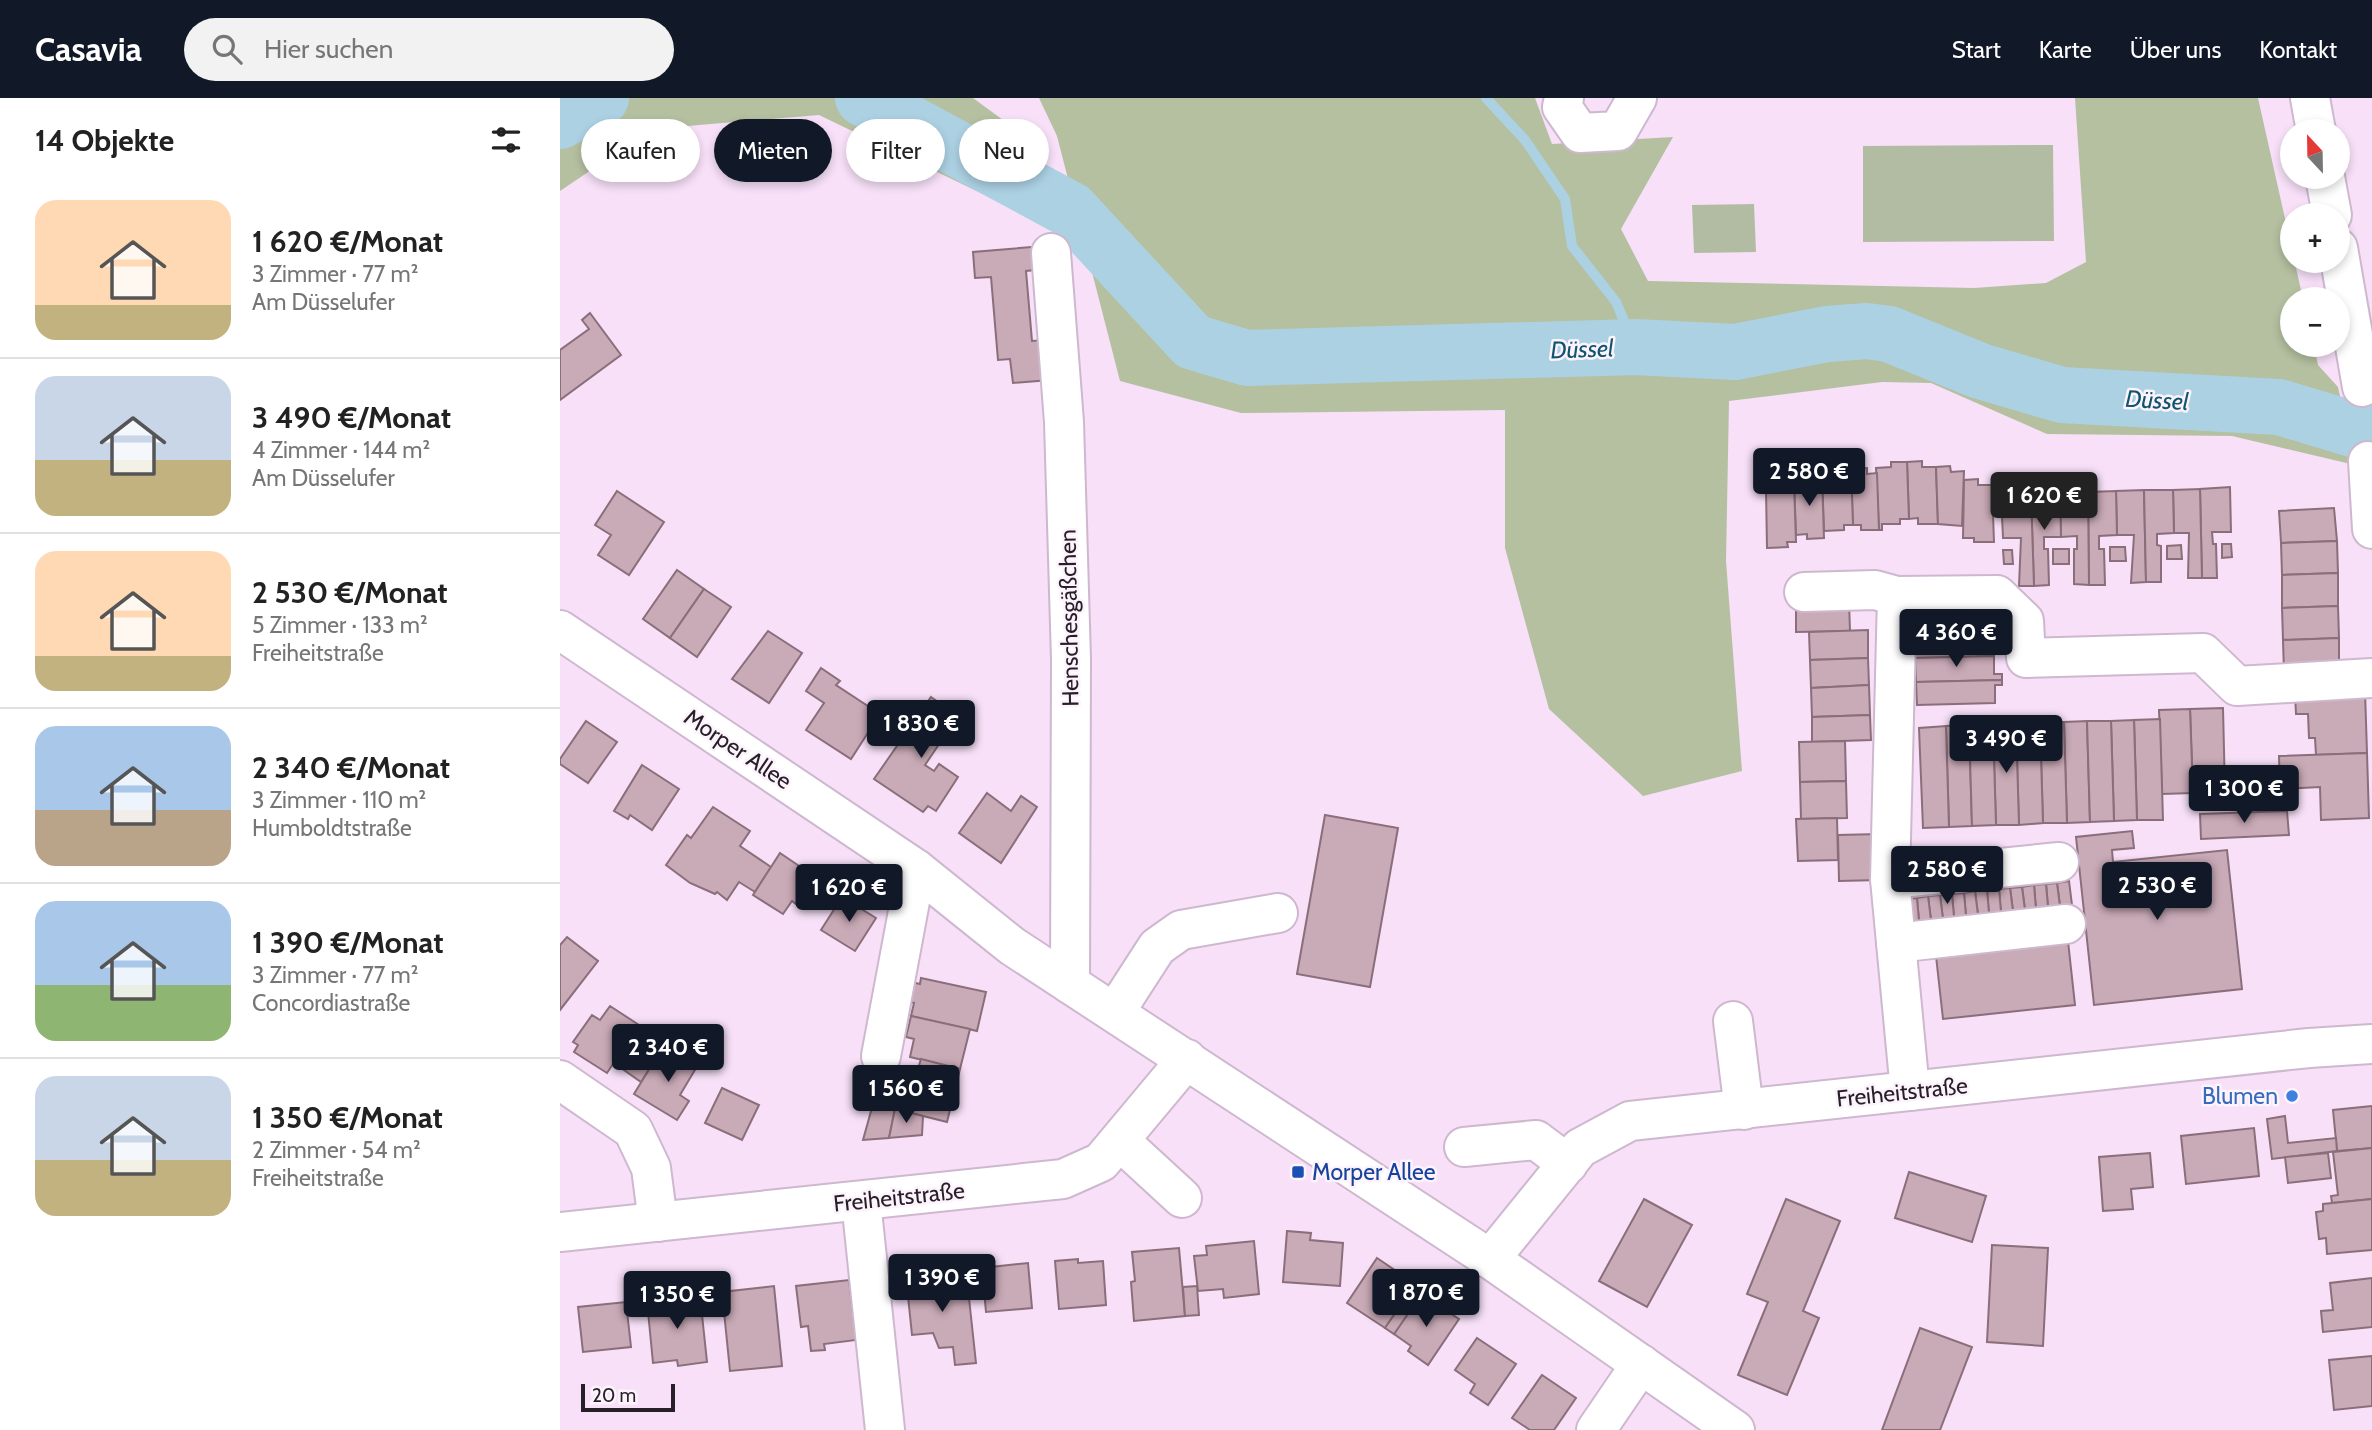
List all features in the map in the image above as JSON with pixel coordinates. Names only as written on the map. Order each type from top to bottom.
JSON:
[{"type":"street","points":[[1564,98],[1562,107],[1580,133],[1618,131],[1637,98]]},
{"type":"street","points":[[2310,98],[2314,119]]},
{"type":"street","name":"Henschesgäßchen","points":[[1051,253],[1064,422],[1071,660],[1070,984]]},
{"type":"street","points":[[2342,273],[2362,387]]},
{"type":"street","points":[[2368,461],[2372,529]]},
{"type":"street","points":[[1804,592],[1875,590],[1897,596],[1997,596],[2024,621],[2026,658],[2203,653],[2237,686],[2372,678]]},
{"type":"street","points":[[1897,596],[1890,880],[1910,1091]]},
{"type":"street","name":"Morper Allee","points":[[560,630],[916,869],[994,933],[1490,1259],[1735,1430]]},
{"type":"street","points":[[1890,880],[2059,862]]},
{"type":"street","points":[[881,1056],[916,869]]},
{"type":"street","points":[[1115,1012],[1157,947],[1181,930],[1278,913]]},
{"type":"street","points":[[1896,943],[2066,924]]},
{"type":"street","points":[[1732,1021],[1744,1110]]},
{"type":"street","name":"Freiheitstraße","points":[[1490,1259],[1580,1148],[1630,1121],[2309,1048],[2372,1044]]},
{"type":"street","name":"Freiheitstraße","points":[[560,1232],[1063,1179],[1101,1162],[1187,1059]]},
{"type":"street","points":[[560,1080],[633,1129],[651,1168],[658,1222]]},
{"type":"street","points":[[1464,1147],[1536,1140],[1568,1164]]},
{"type":"street","points":[[1120,1141],[1182,1198]]},
{"type":"street","points":[[861,1201],[885,1430]]},
{"type":"street","points":[[1596,1430],[1641,1364]]},
{"type":"green space","points":[[560,98],[973,98],[1002,119],[959,119],[959,182],[1035,182],[1043,223],[945,176],[945,119],[846,119],[846,128],[819,115],[771,119],[714,119],[714,124],[700,125],[700,119],[581,119],[581,177],[560,191]]},
{"type":"green space","points":[[1039,98],[1535,98],[1552,144],[1673,137],[1621,229],[1648,281],[1974,288],[2046,283],[2086,262],[2075,98],[2258,98],[2282,203],[2280,273],[2297,273],[2300,287],[2280,287],[2280,357],[2316,357],[2318,365],[2338,387],[2355,465],[2232,436],[2047,434],[1931,383],[1882,382],[1729,401],[1726,561],[1742,771],[1643,796],[1549,709],[1505,548],[1505,410],[1241,413],[1120,381],[1057,136]]},
{"type":"green space","points":[[2053,145],[2054,241],[1863,242],[1863,146]]},
{"type":"green space","points":[[1754,204],[1756,252],[1694,253],[1692,205]]},
{"type":"building","points":[[1044,246],[1046,269],[1026,271],[1032,341],[1046,340],[1050,380],[1013,383],[1010,359],[998,360],[991,277],[975,278],[973,252]]},
{"type":"building","points":[[590,313],[621,355],[560,400],[560,350],[589,329],[582,320]]},
{"type":"building","points":[[1922,461],[1922,467],[1936,467],[1938,524],[1918,524],[1918,518],[1909,519],[1907,462]]},
{"type":"building","points":[[1891,462],[1907,462],[1909,519],[1900,519],[1900,524],[1882,524],[1882,530],[1879,530],[1876,468],[1891,467]]},
{"type":"building","points":[[1950,466],[1951,472],[1964,471],[1962,526],[1938,524],[1936,467]]},
{"type":"building","points":[[1867,468],[1867,474],[1877,473],[1879,530],[1861,530],[1861,525],[1853,525],[1851,469]]},
{"type":"building","points":[[1835,469],[1851,469],[1853,525],[1844,525],[1844,530],[1824,531],[1822,475],[1835,475]]},
{"type":"building","points":[[1822,478],[1824,538],[1807,539],[1807,534],[1796,535],[1794,479]]},
{"type":"building","points":[[1978,479],[1978,485],[1992,485],[1994,542],[1974,542],[1974,538],[1963,538],[1964,480]]},
{"type":"building","points":[[1779,484],[1794,484],[1796,542],[1787,542],[1788,547],[1767,548],[1766,490],[1779,489]]},
{"type":"building","points":[[2230,487],[2231,532],[2212,532],[2213,544],[2216,544],[2217,578],[2202,578],[2200,489]]},
{"type":"building","points":[[2200,489],[2202,578],[2188,578],[2189,533],[2174,533],[2173,490]]},
{"type":"building","points":[[2144,490],[2146,582],[2131,583],[2134,535],[2117,535],[2116,491]]},
{"type":"building","points":[[2144,490],[2173,490],[2174,533],[2157,534],[2157,545],[2161,546],[2161,582],[2146,582]]},
{"type":"building","points":[[617,491],[664,522],[629,575],[598,555],[611,535],[595,525]]},
{"type":"building","points":[[2116,491],[2117,535],[2099,536],[2099,549],[2104,549],[2105,585],[2089,585],[2088,492]]},
{"type":"building","points":[[2088,492],[2089,585],[2074,584],[2074,549],[2077,549],[2077,536],[2061,537],[2060,493]]},
{"type":"building","points":[[2060,493],[2061,537],[2044,537],[2044,549],[2048,549],[2049,585],[2034,586],[2031,494]]},
{"type":"building","points":[[2031,494],[2034,586],[2019,586],[2021,538],[2003,538],[2001,495]]},
{"type":"building","points":[[2334,508],[2337,541],[2281,543],[2279,511]]},
{"type":"building","points":[[2337,541],[2338,573],[2282,575],[2281,543]]},
{"type":"building","points":[[2222,544],[2231,544],[2232,557],[2222,558]]},
{"type":"building","points":[[2181,545],[2182,559],[2167,559],[2167,546]]},
{"type":"building","points":[[2110,547],[2125,547],[2126,561],[2110,561]]},
{"type":"building","points":[[2053,549],[2069,549],[2069,564],[2053,564]]},
{"type":"building","points":[[2003,550],[2012,550],[2013,564],[2004,564]]},
{"type":"building","points":[[677,570],[704,589],[670,638],[643,619]]},
{"type":"building","points":[[2338,573],[2338,606],[2282,608],[2282,575]]},
{"type":"building","points":[[704,589],[731,607],[697,657],[670,638]]},
{"type":"building","points":[[1849,601],[1850,631],[1796,632],[1796,603]]},
{"type":"building","points":[[2338,606],[2339,638],[2283,640],[2282,608]]},
{"type":"building","points":[[1992,607],[1993,627],[2001,627],[2001,632],[1915,634],[1914,608]]},
{"type":"building","points":[[1868,630],[1868,658],[1810,660],[1809,632]]},
{"type":"building","points":[[768,631],[802,653],[769,703],[732,679]]},
{"type":"building","points":[[2001,632],[2001,638],[1993,638],[1994,656],[1915,658],[1915,634]]},
{"type":"building","points":[[2339,638],[2339,670],[2284,673],[2283,640]]},
{"type":"building","points":[[1994,656],[1994,674],[2002,674],[2002,680],[1916,682],[1915,658]]},
{"type":"building","points":[[1868,658],[1869,685],[1811,688],[1810,660]]},
{"type":"building","points":[[821,668],[840,681],[836,685],[880,714],[851,759],[806,730],[824,703],[806,691]]},
{"type":"building","points":[[2002,680],[2002,685],[1995,685],[1995,703],[1917,705],[1916,682]]},
{"type":"building","points":[[1869,685],[1870,715],[1812,717],[1811,688]]},
{"type":"building","points":[[2365,691],[2367,753],[2316,755],[2315,738],[2309,738],[2308,714],[2296,714],[2295,694]]},
{"type":"building","points":[[931,697],[958,716],[925,765],[934,771],[939,764],[958,777],[936,811],[928,806],[923,812],[874,779]]},
{"type":"building","points":[[2223,708],[2225,792],[2193,793],[2190,709]]},
{"type":"building","points":[[2190,709],[2193,793],[2162,794],[2159,710]]},
{"type":"building","points":[[1870,715],[1871,740],[1812,742],[1812,717]]},
{"type":"building","points":[[2160,719],[2163,820],[2137,820],[2134,720]]},
{"type":"building","points":[[2134,720],[2137,820],[2114,821],[2111,721]]},
{"type":"building","points":[[586,721],[617,742],[588,783],[560,764],[560,759]]},
{"type":"building","points":[[2087,721],[2090,822],[2067,823],[2064,722]]},
{"type":"building","points":[[2087,721],[2111,721],[2114,821],[2090,822]]},
{"type":"building","points":[[2064,722],[2067,823],[2043,823],[2040,723]]},
{"type":"building","points":[[2040,723],[2043,823],[2019,825],[2016,724]]},
{"type":"building","points":[[2016,724],[2019,825],[1996,825],[1993,725]]},
{"type":"building","points":[[1969,725],[1972,826],[1949,827],[1946,726]]},
{"type":"building","points":[[1969,725],[1993,725],[1996,825],[1972,826]]},
{"type":"building","points":[[1946,726],[1949,827],[1923,828],[1919,728]]},
{"type":"building","points":[[1845,741],[1846,781],[1800,782],[1799,742]]},
{"type":"building","points":[[2367,753],[2369,818],[2321,820],[2320,787],[2280,789],[2279,756]]},
{"type":"building","points":[[642,765],[679,789],[652,830],[630,815],[628,819],[614,811]]},
{"type":"building","points":[[1846,781],[1847,818],[1801,819],[1800,782]]},
{"type":"building","points":[[987,793],[1011,811],[1021,796],[1037,807],[1001,863],[959,833]]},
{"type":"building","points":[[713,807],[750,831],[740,846],[771,867],[755,892],[739,882],[727,900],[717,892],[715,894],[690,883],[666,865],[687,835],[691,838]]},
{"type":"building","points":[[2287,811],[2289,835],[2201,839],[2200,814]]},
{"type":"building","points":[[1325,815],[1398,828],[1370,987],[1297,974]]},
{"type":"building","points":[[1837,818],[1838,860],[1798,861],[1796,819]]},
{"type":"building","points":[[2132,831],[2134,848],[2112,850],[2113,862],[2227,850],[2242,989],[2094,1005],[2076,837]]},
{"type":"building","points":[[1879,834],[1880,880],[1839,881],[1838,835]]},
{"type":"building","points":[[780,853],[811,874],[805,884],[809,887],[797,905],[792,901],[783,914],[753,895]]},
{"type":"building","points":[[2069,881],[2072,905],[2060,906],[2057,883]]},
{"type":"building","points":[[2057,883],[2060,906],[2048,907],[2046,884]]},
{"type":"building","points":[[2046,884],[2048,907],[2036,909],[2034,885]]},
{"type":"building","points":[[2034,885],[2036,909],[2025,910],[2022,887]]},
{"type":"building","points":[[2022,887],[2025,910],[2013,911],[2010,888]]},
{"type":"building","points":[[2010,888],[2013,911],[2001,912],[1999,889]]},
{"type":"building","points":[[1999,889],[2001,912],[1989,913],[1987,890]]},
{"type":"building","points":[[1987,890],[1989,913],[1978,915],[1975,891]]},
{"type":"building","points":[[1975,891],[1978,915],[1966,916],[1964,893]]},
{"type":"building","points":[[1964,893],[1966,916],[1954,917],[1952,894]]},
{"type":"building","points":[[1952,894],[1954,917],[1943,919],[1940,895]]},
{"type":"building","points":[[1940,895],[1943,919],[1931,920],[1928,896]]},
{"type":"building","points":[[1928,896],[1931,920],[1919,921],[1917,898]]},
{"type":"building","points":[[842,897],[876,918],[855,951],[821,930]]},
{"type":"building","points":[[1917,898],[1919,921],[1907,922],[1905,899]]},
{"type":"building","points":[[567,937],[598,961],[560,1010],[560,945]]},
{"type":"building","points":[[2068,941],[2075,1005],[1943,1019],[1936,956]]},
{"type":"building","points":[[921,978],[986,992],[977,1031],[911,1016],[914,1003],[902,1000],[907,981],[920,984]]},
{"type":"building","points":[[610,1006],[639,1025],[607,1073],[574,1052],[578,1045],[573,1042],[592,1015],[600,1020]]},
{"type":"building","points":[[911,1016],[970,1029],[960,1069],[910,1057],[914,1039],[906,1037]]},
{"type":"building","points":[[628,1041],[655,1060],[641,1082],[614,1063]]},
{"type":"building","points":[[677,1050],[699,1063],[680,1095],[689,1101],[677,1120],[634,1094],[658,1055],[669,1062]]},
{"type":"building","points":[[921,1059],[960,1069],[947,1122],[895,1109],[905,1069],[917,1072]]},
{"type":"building","points":[[722,1088],[759,1105],[742,1140],[705,1123]]},
{"type":"building","points":[[873,1104],[895,1109],[889,1138],[863,1140]]},
{"type":"building","points":[[2372,1106],[2372,1148],[2337,1151],[2333,1110]]},
{"type":"building","points":[[895,1109],[923,1116],[922,1135],[889,1138]]},
{"type":"building","points":[[2285,1116],[2288,1143],[2336,1138],[2337,1151],[2272,1159],[2267,1119]]},
{"type":"building","points":[[2254,1128],[2259,1176],[2186,1184],[2181,1136]]},
{"type":"building","points":[[2372,1148],[2372,1199],[2332,1203],[2331,1196],[2338,1195],[2333,1152]]},
{"type":"building","points":[[2150,1153],[2153,1187],[2131,1189],[2133,1209],[2103,1211],[2099,1157]]},
{"type":"building","points":[[2328,1153],[2331,1178],[2288,1183],[2285,1157]]},
{"type":"building","points":[[1909,1172],[1986,1196],[1972,1242],[1895,1218]]},
{"type":"building","points":[[1644,1199],[1692,1225],[1647,1307],[1599,1281]]},
{"type":"building","points":[[1786,1199],[1840,1221],[1803,1311],[1819,1318],[1787,1395],[1738,1375],[1768,1302],[1747,1294]]},
{"type":"building","points":[[2372,1199],[2372,1250],[2327,1254],[2326,1238],[2319,1239],[2316,1212],[2323,1211],[2323,1204]]},
{"type":"building","points":[[1287,1231],[1311,1233],[1310,1240],[1343,1243],[1340,1286],[1283,1282]]},
{"type":"building","points":[[1254,1241],[1259,1294],[1224,1298],[1223,1289],[1198,1291],[1194,1256],[1207,1255],[1206,1246]]},
{"type":"building","points":[[1992,1245],[2048,1248],[2043,1346],[1987,1342]]},
{"type":"building","points":[[1179,1248],[1185,1316],[1134,1321],[1131,1282],[1135,1281],[1132,1252]]},
{"type":"building","points":[[1377,1258],[1405,1277],[1393,1295],[1403,1302],[1385,1328],[1347,1303]]},
{"type":"building","points":[[1078,1259],[1078,1263],[1103,1261],[1106,1305],[1059,1309],[1055,1261]]},
{"type":"building","points":[[1028,1263],[1032,1308],[986,1312],[982,1268]]},
{"type":"building","points":[[953,1272],[955,1290],[968,1289],[976,1363],[955,1365],[953,1347],[939,1348],[933,1333],[912,1335],[906,1277]]},
{"type":"building","points":[[2372,1278],[2372,1327],[2323,1332],[2321,1311],[2333,1310],[2330,1283]]},
{"type":"building","points":[[849,1280],[856,1340],[824,1344],[825,1350],[811,1351],[808,1326],[801,1327],[796,1286]]},
{"type":"building","points":[[774,1286],[782,1366],[730,1371],[722,1292]]},
{"type":"building","points":[[1197,1286],[1199,1315],[1185,1316],[1183,1287]]},
{"type":"building","points":[[1421,1294],[1459,1319],[1428,1365],[1408,1351],[1411,1346],[1394,1334]]},
{"type":"building","points":[[700,1296],[707,1362],[678,1366],[677,1360],[653,1363],[647,1301]]},
{"type":"building","points":[[626,1302],[631,1347],[583,1352],[578,1307]]},
{"type":"building","points":[[1403,1302],[1412,1308],[1394,1334],[1385,1328]]},
{"type":"building","points":[[1920,1328],[1972,1347],[1940,1430],[1882,1430]]},
{"type":"building","points":[[1477,1338],[1516,1364],[1488,1405],[1470,1393],[1475,1384],[1455,1370]]},
{"type":"building","points":[[2372,1356],[2372,1406],[2334,1410],[2329,1360]]},
{"type":"building","points":[[1542,1375],[1576,1398],[1554,1430],[1530,1430],[1512,1418]]},
{"type":"waterway","name":"Düssel","points":[[560,121],[601,98]]},
{"type":"waterway","name":"Düssel","points":[[863,98],[1071,210],[1193,342],[1247,358],[1635,347],[1735,352],[1827,334],[1867,331],[1889,334],[1980,371],[2062,395],[2279,407],[2372,435]]},
{"type":"waterway","points":[[1486,98],[1525,140],[1565,199],[1572,246],[1616,302],[1635,347]]},
{"type":"place","name":"Blumen","points":[[2292,1096]]},
{"type":"place","name":"Morper Allee","points":[[1298,1172]]}]
